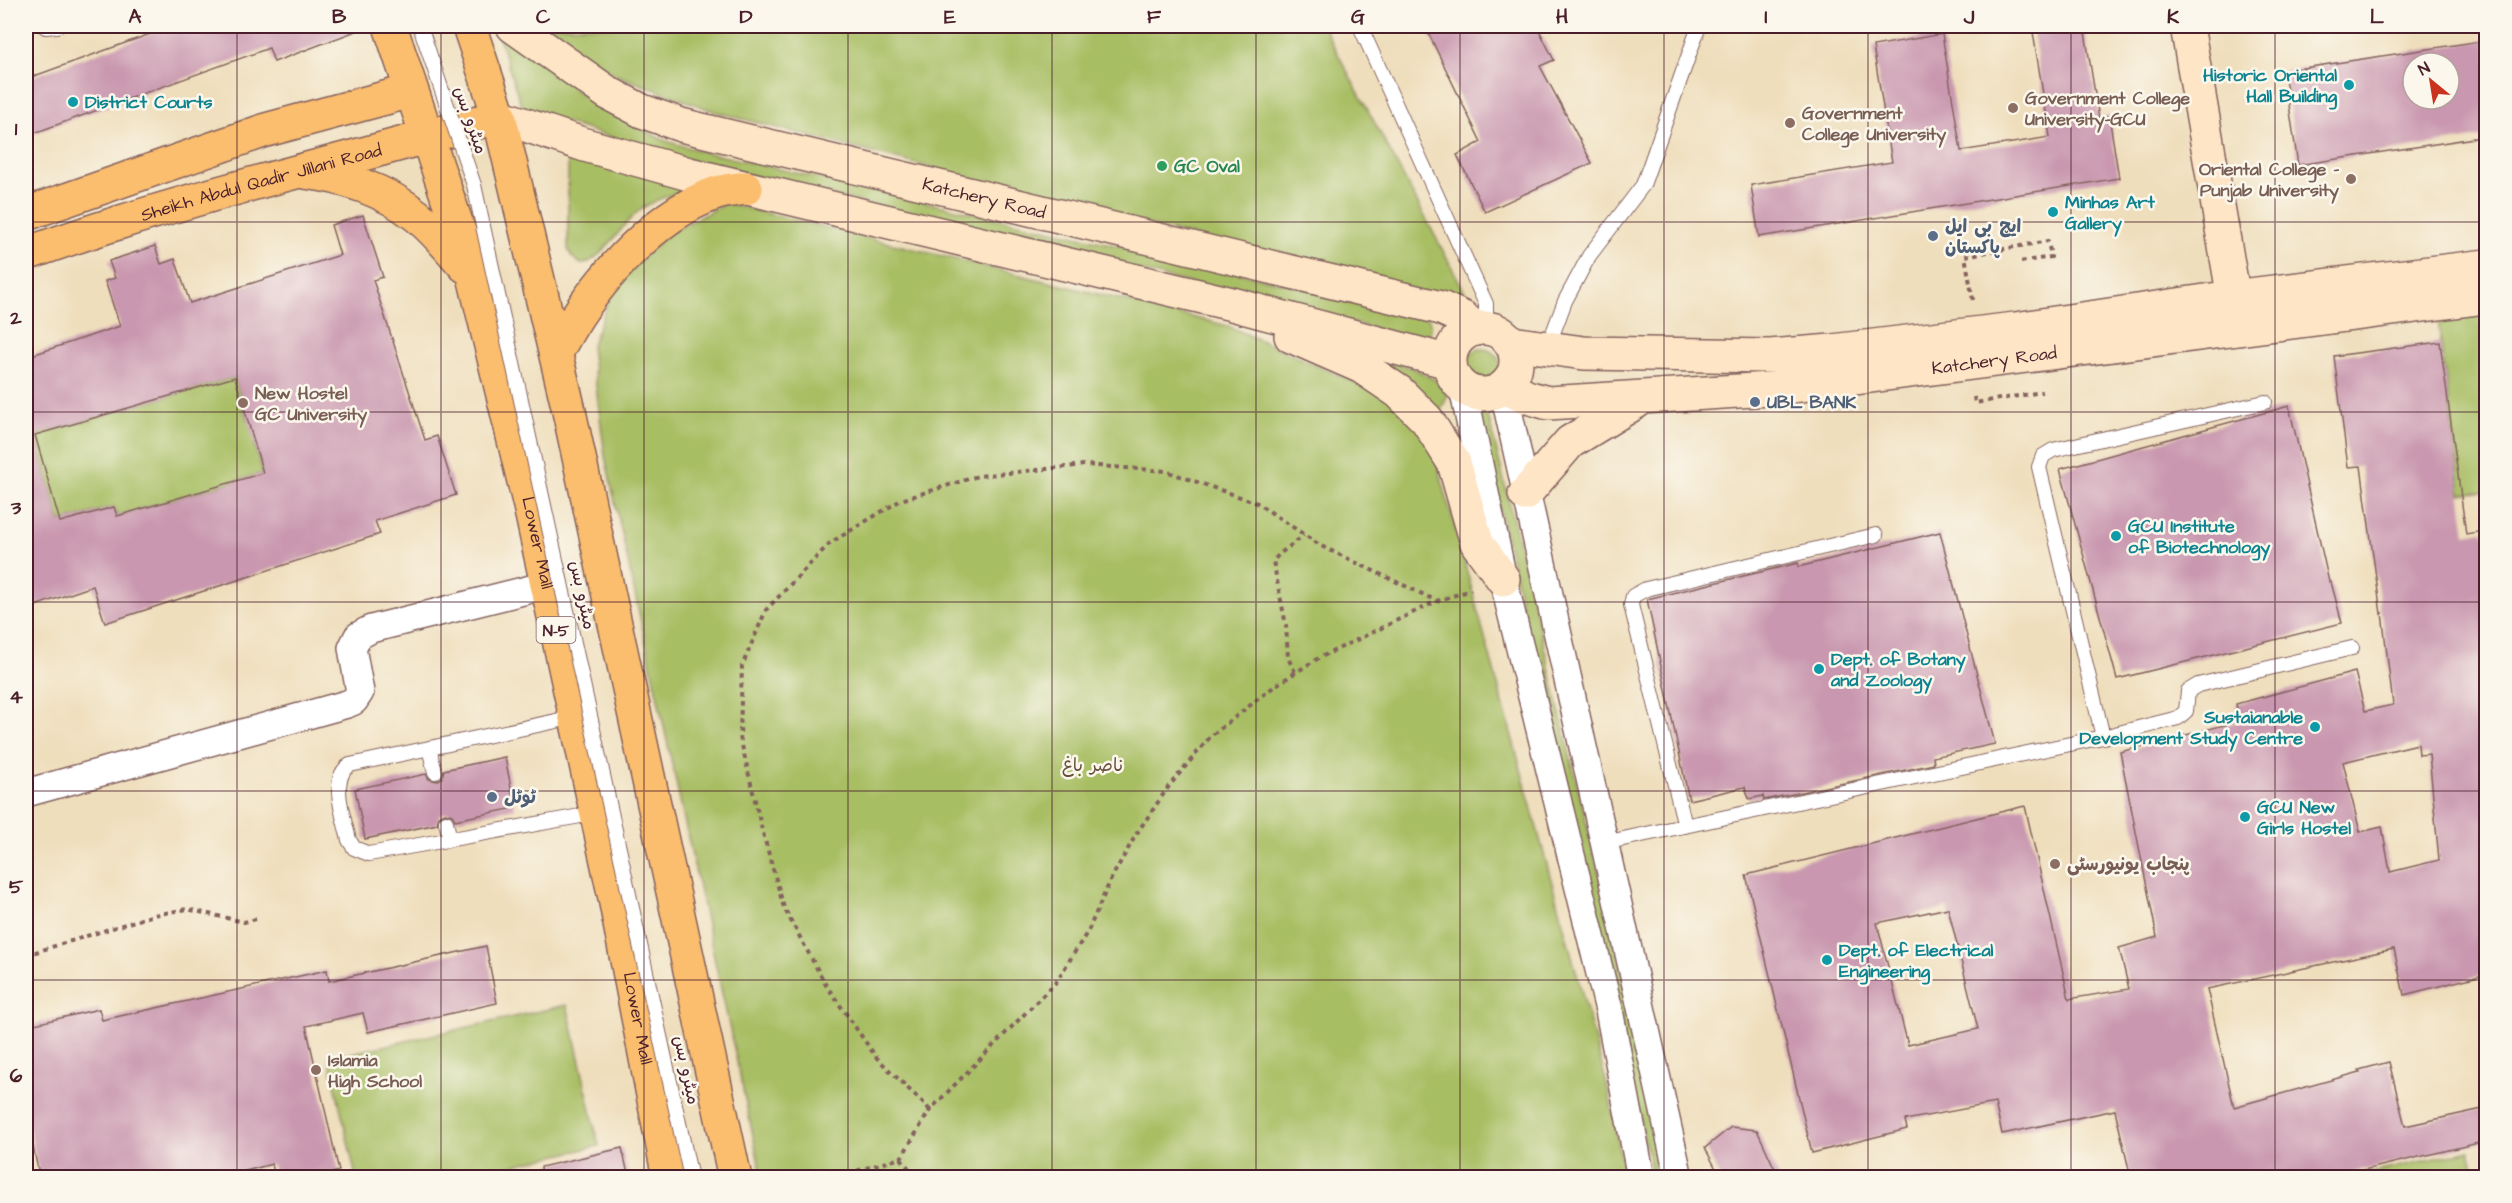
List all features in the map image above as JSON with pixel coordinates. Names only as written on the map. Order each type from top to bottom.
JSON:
[{"type":"main road","name":"Lower Mall","points":[[390,26],[474,276],[530,506],[597,813],[669,1178]]},
{"type":"main road","points":[[469,26],[499,116],[556,353],[735,1178]]},
{"type":"main road","name":"Katchery Road","points":[[513,26],[608,93],[642,111],[681,125],[1441,308],[1491,333]]},
{"type":"main road","points":[[2187,26],[2232,297],[2240,328]]},
{"type":"main road","points":[[26,214],[266,130],[411,91],[499,116],[585,145],[746,188],[1232,304],[1456,375],[1483,394],[1504,387],[1515,370],[1516,361],[1491,333]]},
{"type":"main road","name":"Sheikh Abdul Qadir Jillani Road","points":[[26,254],[122,221],[499,116]]},
{"type":"main road","points":[[299,171],[326,174],[354,183],[384,196],[415,214],[438,235],[474,276]]},
{"type":"main road","points":[[556,353],[567,329],[605,278],[639,242],[681,211],[715,193],[746,188]]},
{"type":"main road","points":[[1456,375],[1450,352],[1459,337],[1491,333],[1547,349],[1652,356],[1770,356],[1832,351],[1979,333],[2232,297],[2487,266]]},
{"type":"main road","name":"Katchery Road","points":[[1504,387],[1548,403],[1770,389],[2487,297]]},
{"type":"main road","points":[[1232,304],[1291,336],[1362,366],[1413,405],[1434,430],[1454,463],[1477,543],[1503,579]]},
{"type":"main road","points":[[1526,494],[1570,442],[1642,398]]},
{"type":"street","points":[[1456,375],[1503,579],[1609,1010],[1641,1178]]},
{"type":"street","points":[[1504,387],[1679,1178]]},
{"type":"street","points":[[26,793],[347,704],[354,701],[360,692],[352,648],[358,636],[366,630],[547,585]]},
{"type":"lane","points":[[44,26],[57,26]]},
{"type":"lane","name":"میٹرو بس","points":[[420,26],[474,184],[691,1178]]},
{"type":"lane","points":[[1360,26],[1486,304],[1491,333]]},
{"type":"lane","points":[[1547,349],[1565,301],[1589,256],[1643,185],[1699,26]]},
{"type":"lane","points":[[2103,737],[2039,467],[2043,456],[2053,450],[2265,402]]},
{"type":"lane","points":[[1684,826],[1631,605],[1633,596],[1646,589],[1876,535]]},
{"type":"lane","points":[[1604,843],[2103,737],[2178,718],[2186,711],[2188,691],[2198,685],[2352,648]]},
{"type":"lane","points":[[575,717],[350,765],[342,772],[339,783],[350,840],[354,848],[369,854],[597,813]]},
{"type":"lane","points":[[429,748],[435,772]]},
{"type":"lane","points":[[446,822],[450,839]]},
{"type":"path","points":[[1979,333],[1965,256],[2048,241],[2051,257],[2019,262]]},
{"type":"path","points":[[1975,403],[2042,392]]},
{"type":"path","points":[[930,1110],[876,1057],[826,985],[784,908],[761,826],[740,737],[742,666],[766,610],[830,543],[901,500],[978,476],[1085,465],[1166,471],[1257,503],[1330,551],[1437,601]]},
{"type":"path","points":[[1295,672],[1288,658],[1286,625],[1273,561],[1283,549],[1293,545],[1304,535]]},
{"type":"path","points":[[831,1178],[901,1158],[930,1110],[1056,982],[1089,931],[1112,877],[1137,833],[1169,786],[1211,736],[1295,672],[1327,654],[1437,601],[1503,579]]},
{"type":"path","points":[[26,955],[154,915],[187,909],[244,922],[260,918]]},
{"type":"path","points":[[901,1158],[916,1178]]},
{"type":"green space","name":"GC Oval","points":[[539,26],[1323,26],[1474,309],[716,112],[616,75]]},
{"type":"green space","points":[[501,30],[525,47],[589,101],[663,140],[700,151],[1419,314],[1428,318],[1431,324],[1430,333],[1422,340],[659,153],[524,109],[497,32]]},
{"type":"green space","points":[[568,152],[709,185],[655,201],[632,217],[596,257],[581,264],[572,257],[568,249]]},
{"type":"green space","name":"ناصر باغ","points":[[726,203],[1228,326],[1406,405],[1431,440],[1609,1092],[1624,1177],[762,1177],[605,456],[591,347],[609,300],[623,278],[667,234]]},
{"type":"green space","points":[[2486,306],[2486,491],[2461,494],[2437,312]]},
{"type":"green space","points":[[1321,337],[1417,370],[1440,383],[1447,396],[1442,408],[1437,412]]},
{"type":"green space","points":[[1482,349],[1495,354],[1500,367],[1495,380],[1482,385],[1469,380],[1464,367],[1469,354]]},
{"type":"green space","points":[[235,377],[247,420],[251,421],[258,441],[254,445],[263,473],[117,516],[114,507],[60,522],[35,435]]},
{"type":"green space","points":[[1483,414],[1489,419],[1617,950],[1666,1177],[1653,1177],[1478,415]]},
{"type":"green space","points":[[567,1005],[599,1146],[460,1177],[356,1177],[329,1058]]},
{"type":"green space","points":[[2470,1150],[2476,1177],[2355,1177]]},
{"type":"building","name":"District Courts","points":[[172,26],[364,26],[364,28],[274,62],[269,48],[26,136],[26,79]]},
{"type":"building","points":[[1425,26],[1537,26],[1554,60],[1540,66],[1592,163],[1485,212],[1457,155],[1481,142]]},
{"type":"building","points":[[2032,26],[2084,26],[2099,118],[2109,116],[2119,178],[1759,237],[1751,185],[1892,162],[1873,46],[1942,34],[1961,151],[2050,137]]},
{"type":"building","name":"Historic Oriental Hall Building","points":[[2487,40],[2487,136],[2298,165],[2284,71],[2401,53],[2401,111],[2461,111],[2461,51],[2415,51]]},
{"type":"building","points":[[363,215],[383,277],[373,280],[425,440],[437,436],[456,495],[375,521],[380,534],[105,623],[93,586],[26,609],[26,357],[120,326],[105,281],[115,278],[109,261],[155,246],[161,264],[175,259],[190,303],[340,255],[331,225]],"holes":[[[235,377],[263,473],[117,516],[114,507],[60,522],[35,435]]]},
{"type":"building","points":[[2440,342],[2466,534],[2483,531],[2484,535],[2487,535],[2487,974],[2404,995],[2394,949],[2207,989],[2234,1107],[2389,1062],[2405,1126],[2487,1108],[2487,1141],[2330,1178],[2131,1178],[2115,1110],[2002,1134],[1995,1103],[1905,1120],[1907,1129],[1812,1153],[1746,875],[2025,806],[2069,999],[2129,989],[2119,948],[2157,937],[2120,752],[2240,721],[2236,704],[2355,672],[2365,711],[2393,705],[2361,466],[2348,467],[2334,356]],"holes":[[[2418,744],[2419,755],[2429,754],[2439,860],[2390,872],[2382,827],[2360,832],[2343,762]],[[1948,908],[1978,1029],[1908,1045],[1877,923]]]},
{"type":"building","name":"GCU Institute of Biotechnology","points":[[2289,406],[2329,582],[2331,582],[2342,623],[2117,679],[2060,469]]},
{"type":"building","name":"Dept. of Botany and Zoology","points":[[1940,532],[1995,744],[1933,757],[1934,764],[1764,800],[1763,796],[1749,799],[1745,787],[1689,800],[1647,599],[1798,563],[1798,567]]},
{"type":"building","points":[[505,757],[515,808],[455,820],[452,815],[445,813],[439,816],[437,824],[365,839],[355,789],[426,774],[429,779],[437,781],[442,778],[444,770]]},
{"type":"building","points":[[486,946],[497,1003],[368,1032],[363,1013],[306,1026],[339,1171],[311,1178],[275,1178],[272,1164],[219,1178],[40,1178],[26,1115],[26,1026],[99,1009],[102,1020],[327,970],[329,981]]},
{"type":"building","points":[[1731,1127],[1757,1130],[1779,1178],[1721,1178],[1705,1148]]},
{"type":"building","points":[[622,1148],[629,1178],[542,1178],[541,1167]]},
{"type":"place","name":"Historic Oriental Hall Building","points":[[2349,85]]},
{"type":"place","name":"District Courts","points":[[73,102]]},
{"type":"place","name":"Government College University-GCU","points":[[2013,108]]},
{"type":"place","name":"Government College University","points":[[1790,123]]},
{"type":"place","name":"GC Oval","points":[[1162,166]]},
{"type":"place","name":"Oriental College - Punjab University","points":[[2351,179]]},
{"type":"place","name":"Minhas Art Gallery","points":[[2053,212]]},
{"type":"place","name":"ایچ بی ایل پاکستان","points":[[1933,236]]},
{"type":"place","name":"UBL BANK","points":[[1755,402]]},
{"type":"place","name":"New Hostel GC University","points":[[243,403]]},
{"type":"place","name":"GCU Institute of Biotechnology","points":[[2116,536]]},
{"type":"place","name":"Dept. of Botany and Zoology","points":[[1819,669]]},
{"type":"place","name":"Sustaianable Development Study Centre","points":[[2315,727]]},
{"type":"place","name":"ٹوٹل","points":[[492,797]]},
{"type":"place","name":"GCU New Girls Hostel","points":[[2245,817]]},
{"type":"place","name":"پنجاب یونیورسٹی","points":[[2055,864]]},
{"type":"place","name":"Dept. of Electrical Engineering","points":[[1827,960]]},
{"type":"place","name":"Islamia High School","points":[[316,1070]]}]
